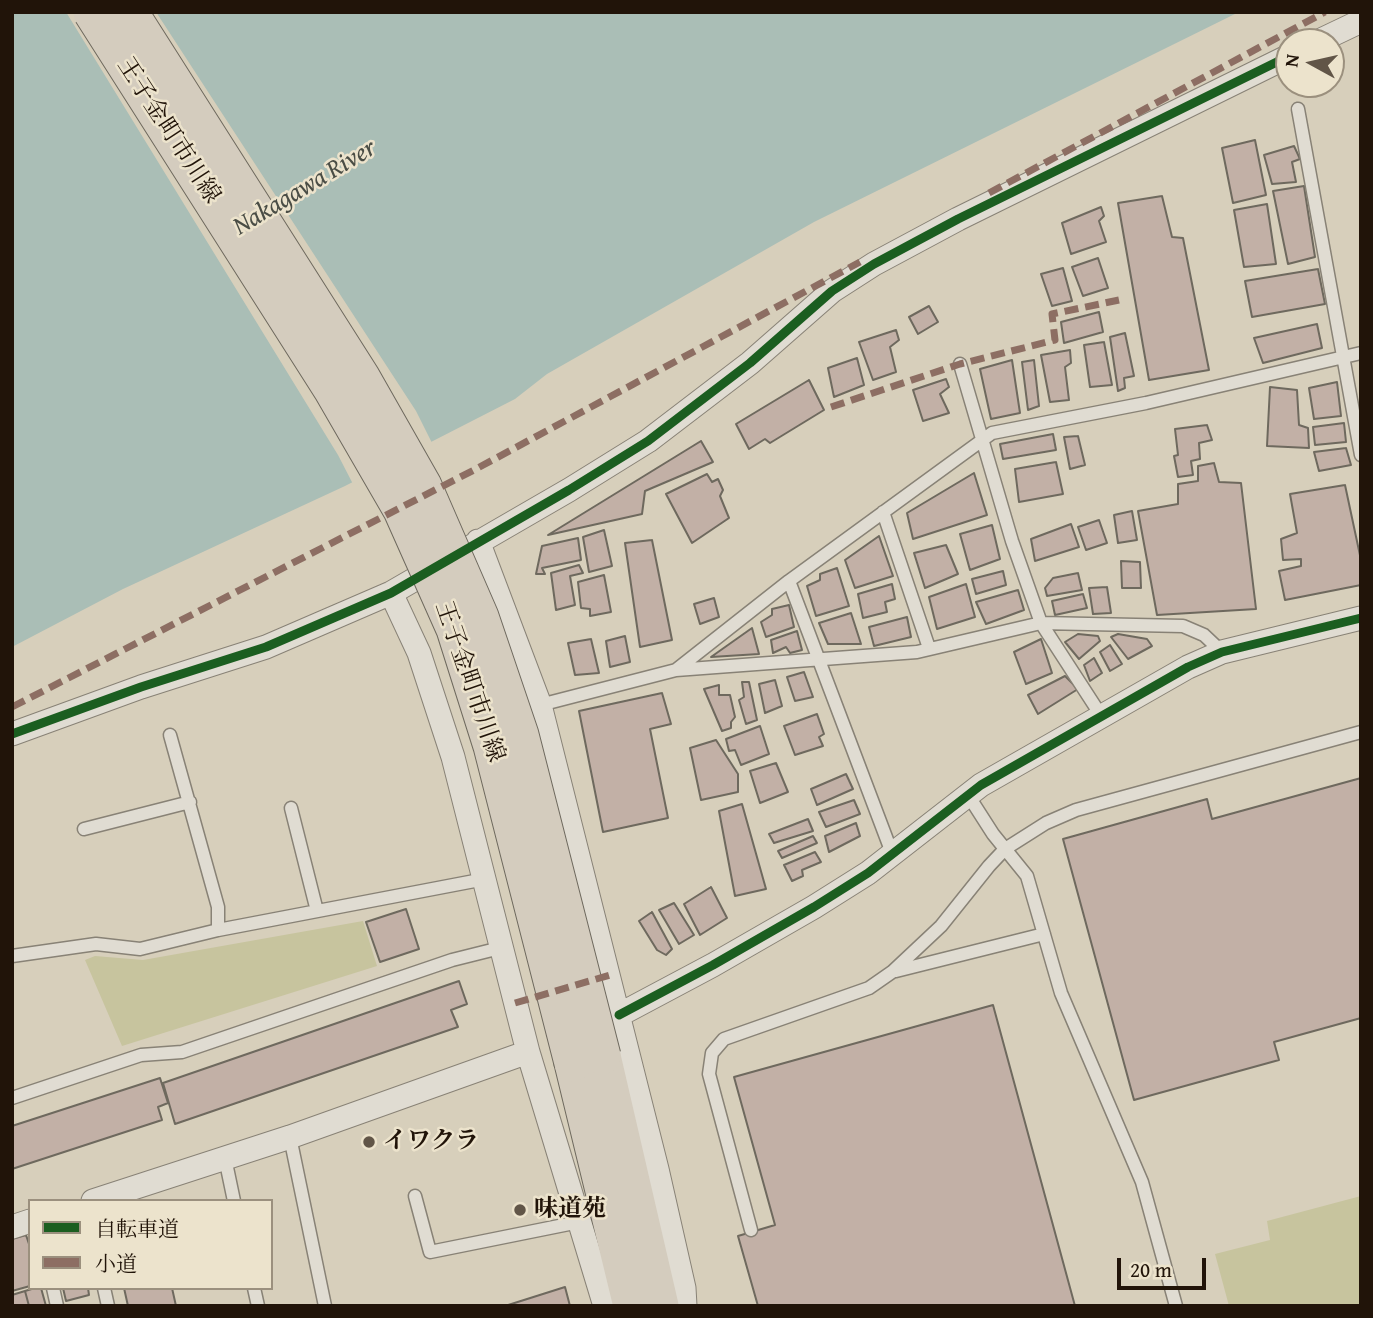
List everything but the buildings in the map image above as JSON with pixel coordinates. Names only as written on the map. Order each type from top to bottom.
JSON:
[{"type":"main road","name":"王子金町市川線","points":[[92,12],[332,389],[402,510],[455,629],[660,1306]]},
{"type":"main road","name":"王子金町市川線","points":[[129,12],[361,377],[423,486],[481,617],[520,735],[587,1060],[632,1306]]},
{"type":"street","points":[[1345,29],[1361,21]]},
{"type":"street","points":[[12,734],[141,687],[266,647],[391,593],[648,441],[750,363],[832,291],[874,264],[958,219],[1275,63]]},
{"type":"street","points":[[478,541],[540,705],[657,1169],[684,1289],[685,1306]]},
{"type":"street","points":[[391,593],[419,653],[453,757],[528,1052],[605,1306]]},
{"type":"street","points":[[619,1015],[814,907],[868,873],[981,785],[1188,667],[1222,652],[1361,618]]},
{"type":"street","points":[[99,1199],[290,1138],[528,1052]]},
{"type":"lane","points":[[1298,108],[1361,455]]},
{"type":"lane","points":[[676,670],[789,581],[992,433],[1146,403],[1361,353]]},
{"type":"lane","points":[[960,364],[1012,541],[1041,623],[1102,717]]},
{"type":"lane","points":[[883,512],[929,649]]},
{"type":"lane","points":[[789,581],[892,853]]},
{"type":"lane","points":[[540,705],[676,670],[918,652],[1041,623],[1183,626],[1204,635],[1222,652]]},
{"type":"lane","points":[[751,1230],[709,1074],[712,1053],[724,1039],[869,988],[892,972],[941,926],[1005,849],[1046,822],[1076,810],[1361,732]]},
{"type":"lane","points":[[170,735],[218,907],[218,930]]},
{"type":"lane","points":[[968,794],[1027,876],[1061,993],[1142,1182],[1176,1306]]},
{"type":"lane","points":[[84,830],[190,803]]},
{"type":"lane","points":[[291,808],[317,911]]},
{"type":"lane","points":[[12,956],[96,944],[140,948],[218,930],[485,879]]},
{"type":"lane","points":[[892,972],[1044,934]]},
{"type":"lane","points":[[12,1098],[141,1055],[182,1052],[452,960],[500,948]]},
{"type":"lane","points":[[290,1138],[325,1306]]},
{"type":"lane","points":[[225,1158],[234,1199]]},
{"type":"lane","points":[[415,1196],[430,1252],[579,1222]]},
{"type":"shaded area","points":[[363,921],[377,966],[122,1046],[85,960],[95,956],[143,960]]},
{"type":"shaded area","points":[[1361,1196],[1361,1306],[1229,1306],[1215,1254],[1270,1240],[1267,1221]]},
{"type":"water","name":"Nakagawa River","points":[[12,12],[1239,12],[814,222],[547,374],[515,399],[345,486],[123,589],[12,647]]},
{"type":"pier","points":[[66,12],[156,12],[416,411],[433,445],[354,486],[338,455]]},
{"type":"marked path","points":[[989,193],[1325,12]]},
{"type":"marked path","points":[[12,707],[474,470],[860,262]]},
{"type":"marked path","points":[[831,407],[960,364],[1055,340],[1052,314],[1119,300]]},
{"type":"marked path","points":[[515,1003],[610,975]]},
{"type":"cycle path","points":[[12,734],[141,687],[266,647],[391,593],[648,441],[750,363],[832,291],[874,264],[958,219],[1275,63]]},
{"type":"cycle path","points":[[619,1015],[814,907],[868,873],[981,785],[1188,667],[1222,652],[1361,618]]},
{"type":"place","name":"イワクラ","points":[[369,1142]]},
{"type":"place","name":"味道苑","points":[[520,1210]]}]
